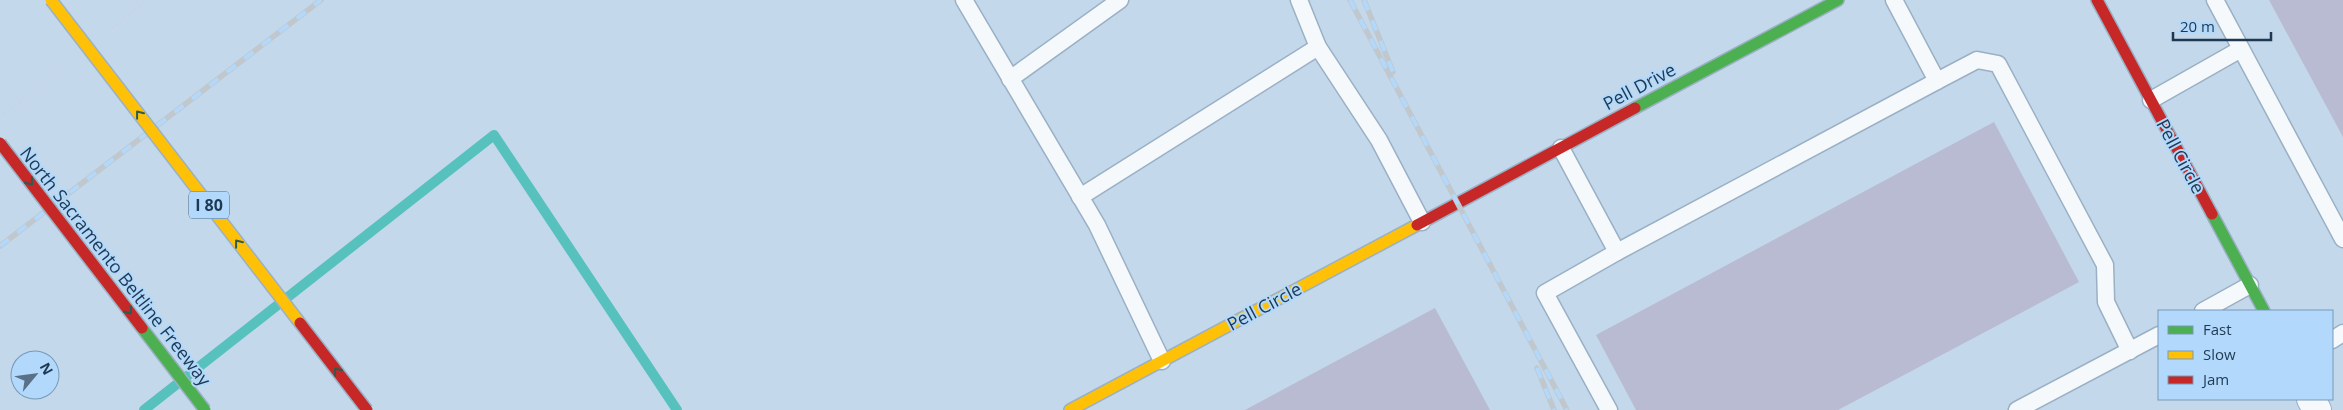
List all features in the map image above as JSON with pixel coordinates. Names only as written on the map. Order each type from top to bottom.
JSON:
[{"type":"main road","name":"I 80","points":[[51,0],[367,410]]},
{"type":"main road","name":"Pell Drive","points":[[1457,203],[1838,0]]},
{"type":"main road","name":"Pell Circle","points":[[2097,0],[2263,310]]},
{"type":"main road","name":"North Sacramento Beltline Freeway","points":[[0,143],[205,410]]},
{"type":"main road","name":"Pell Circle","points":[[1070,410],[1457,203]]},
{"type":"lane","points":[[964,0],[1097,225],[1162,361]]},
{"type":"lane","points":[[1010,79],[1120,0]]},
{"type":"lane","points":[[1299,0],[1318,47],[1379,140],[1422,222]]},
{"type":"lane","points":[[1894,0],[1937,81]]},
{"type":"lane","points":[[2215,0],[2343,239]]},
{"type":"lane","points":[[1080,196],[1318,47]]},
{"type":"lane","points":[[2151,100],[2242,49]]},
{"type":"lane","points":[[1609,410],[1544,293],[1976,60],[1998,64],[2105,265],[2106,302],[2130,351]]},
{"type":"lane","points":[[1561,148],[1617,252]]},
{"type":"lane","points":[[2205,310],[2250,285]]},
{"type":"lane","points":[[2017,410],[2158,336]]},
{"type":"building","points":[[2269,0],[2343,0],[2343,137]]},
{"type":"building","points":[[1994,122],[2079,282],[1838,410],[1636,410],[1596,335]]},
{"type":"building","points":[[1435,308],[1490,410],[1245,410]]},
{"type":"waterway","points":[[144,410],[494,135],[677,410]]},
{"type":"railway","points":[[0,246],[321,0]]},
{"type":"railway","points":[[1350,0],[1567,410]]},
{"type":"railway","points":[[1364,0],[1393,72]]},
{"type":"railway","points":[[1537,368],[1554,410]]},
{"type":"traffic: fast","points":[[1635,108],[1838,0]]},
{"type":"traffic: fast","points":[[2212,214],[2263,310]]},
{"type":"traffic: fast","points":[[142,328],[205,410]]},
{"type":"traffic: slow","points":[[51,0],[300,323]]},
{"type":"traffic: slow","points":[[1070,410],[1417,225]]},
{"type":"traffic: jam","points":[[2097,0],[2212,214]]},
{"type":"traffic: jam","points":[[1417,225],[1635,108]]},
{"type":"traffic: jam","points":[[0,143],[142,328]]},
{"type":"traffic: jam","points":[[300,323],[367,410]]}]
